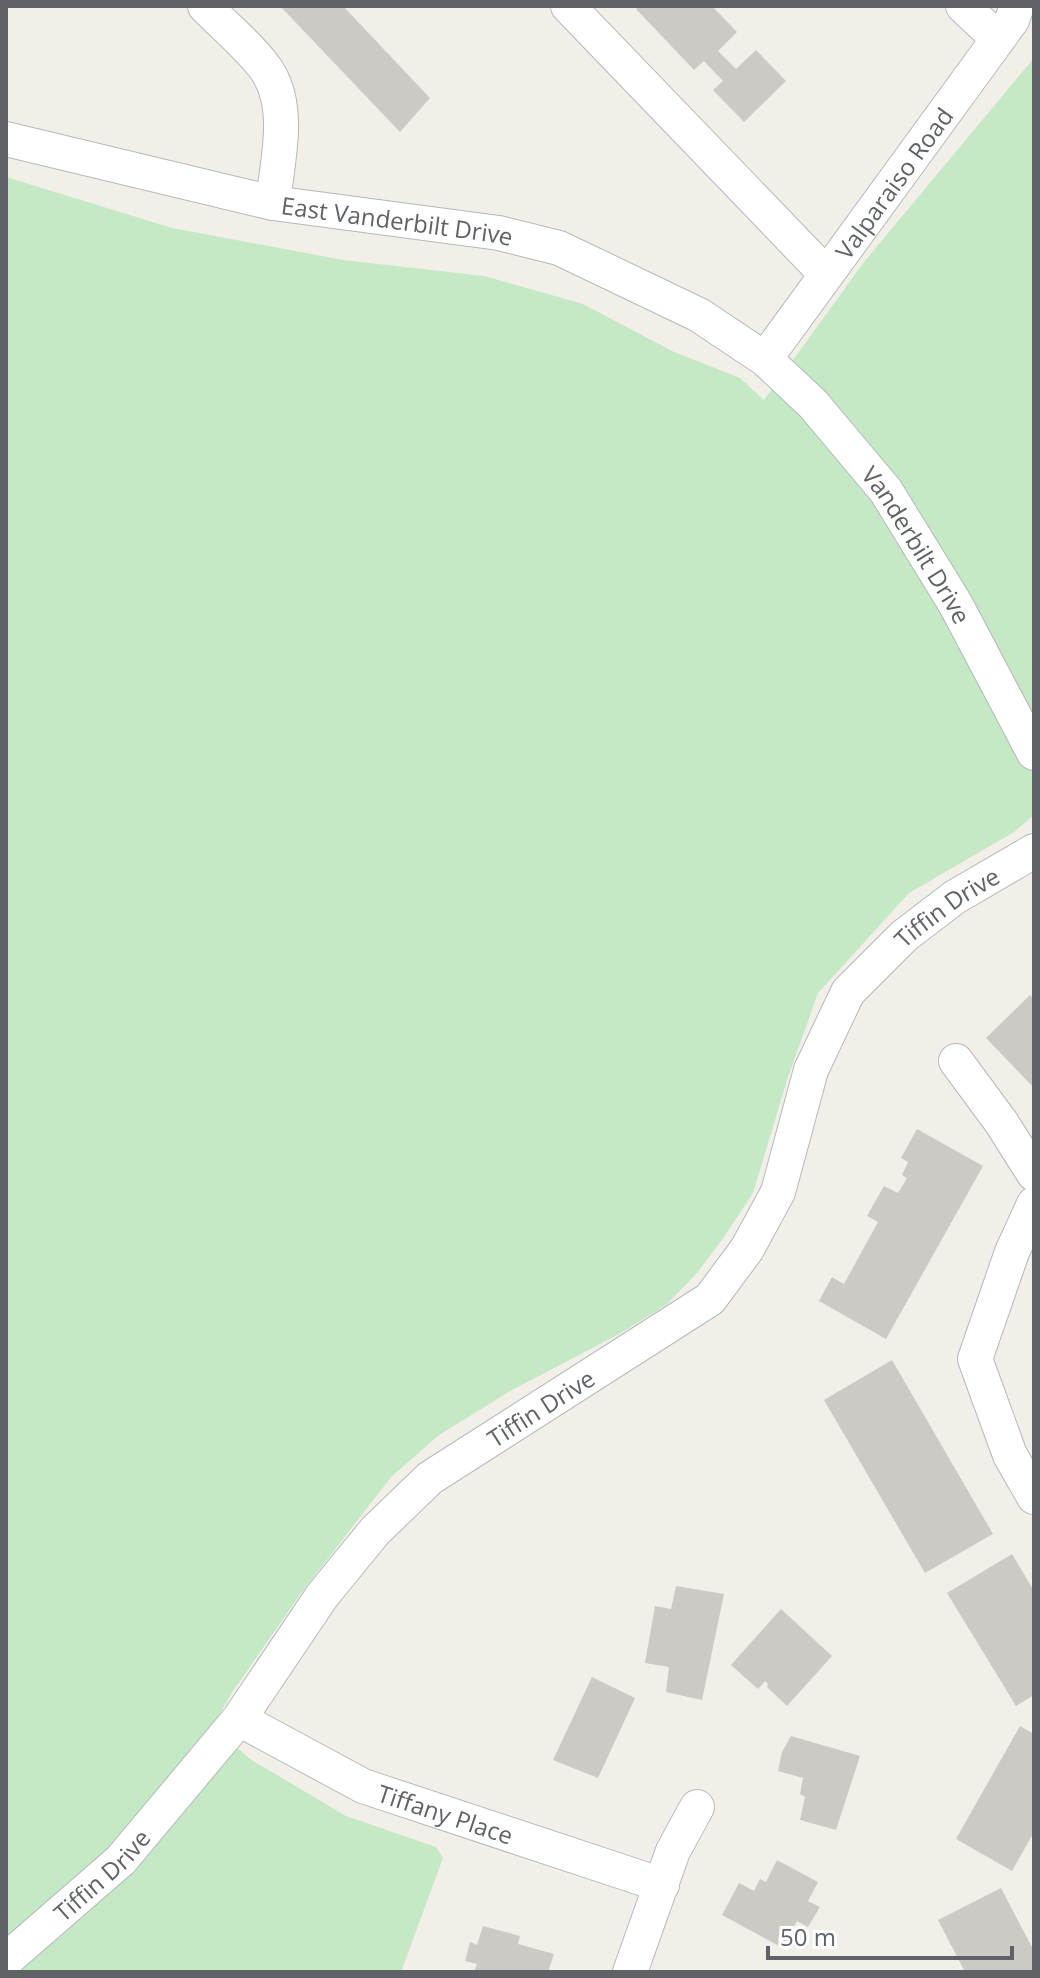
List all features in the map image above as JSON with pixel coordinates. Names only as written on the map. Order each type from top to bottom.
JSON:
[{"type":"street","points":[[205,6],[268,71],[277,90],[282,112],[273,203]]},
{"type":"street","points":[[568,6],[826,274]]},
{"type":"street","points":[[963,6],[998,39]]},
{"type":"street","name":"Valparaiso Road","points":[[765,359],[1012,20],[1017,6]]},
{"type":"street","name":"East Vanderbilt Drive","points":[[6,139],[273,203],[499,233],[559,248],[699,315],[765,359]]},
{"type":"street","name":"Vanderbilt Drive","points":[[765,359],[813,404],[886,491],[956,605],[1034,753]]},
{"type":"street","name":"Tiffin Drive","points":[[6,1960],[121,1860],[239,1719],[322,1596],[375,1531],[430,1478],[710,1299],[747,1249],[778,1192],[811,1070],[848,992],[904,936],[955,897],[1034,851]]},
{"type":"street","points":[[956,1061],[1034,1174]]},
{"type":"street","points":[[1034,1204],[1012,1252],[975,1359],[1010,1455],[1034,1497]]},
{"type":"street","name":"Tiffany Place","points":[[239,1719],[363,1786],[662,1885]]},
{"type":"street","points":[[630,1972],[673,1851],[697,1807]]},
{"type":"green space","points":[[1034,58],[1034,815],[1014,832],[909,893],[818,993],[788,1077],[753,1193],[697,1273],[666,1305],[619,1334],[512,1390],[439,1435],[391,1477],[299,1596],[231,1694],[213,1726],[250,1759],[346,1816],[436,1847],[443,1858],[401,1972],[6,1972],[6,177],[172,228],[343,260],[484,276],[583,304],[672,351],[740,378],[764,400],[864,262]]},
{"type":"building","points":[[280,6],[343,6],[430,98],[400,132]]},
{"type":"building","points":[[639,6],[712,6],[737,32],[718,51],[736,69],[756,50],[786,81],[744,122],[713,90],[723,81],[704,61],[694,70],[636,9]]},
{"type":"building","points":[[1030,995],[1034,999],[1034,1088],[986,1038]]},
{"type":"building","points":[[917,1129],[983,1166],[886,1339],[819,1301],[832,1277],[844,1284],[878,1222],[867,1216],[884,1186],[898,1193],[907,1178],[902,1175],[908,1162],[901,1158]]},
{"type":"building","points":[[892,1360],[993,1534],[925,1573],[824,1400]]},
{"type":"building","points":[[1012,1554],[1034,1591],[1034,1695],[1016,1706],[947,1593]]},
{"type":"building","points":[[676,1586],[724,1594],[702,1700],[666,1692],[669,1667],[645,1663],[655,1606],[671,1609]]},
{"type":"building","points":[[781,1609],[832,1656],[787,1706],[767,1687],[765,1681],[758,1689],[731,1665]]},
{"type":"building","points":[[592,1677],[635,1698],[598,1778],[553,1760]]},
{"type":"building","points":[[1020,1726],[1034,1734],[1034,1832],[1012,1871],[956,1839]]},
{"type":"building","points":[[791,1736],[860,1756],[836,1830],[800,1820],[805,1797],[800,1794],[803,1778],[778,1771],[782,1752]]},
{"type":"building","points":[[777,1860],[818,1882],[808,1901],[820,1907],[808,1927],[797,1921],[783,1948],[722,1915],[739,1883],[754,1891],[760,1879],[766,1882]]},
{"type":"building","points":[[1001,1888],[1034,1951],[1034,1972],[965,1972],[938,1920]]},
{"type":"building","points":[[483,1926],[520,1936],[518,1944],[554,1954],[548,1972],[474,1972],[477,1964],[465,1961],[470,1942],[477,1945]]}]
